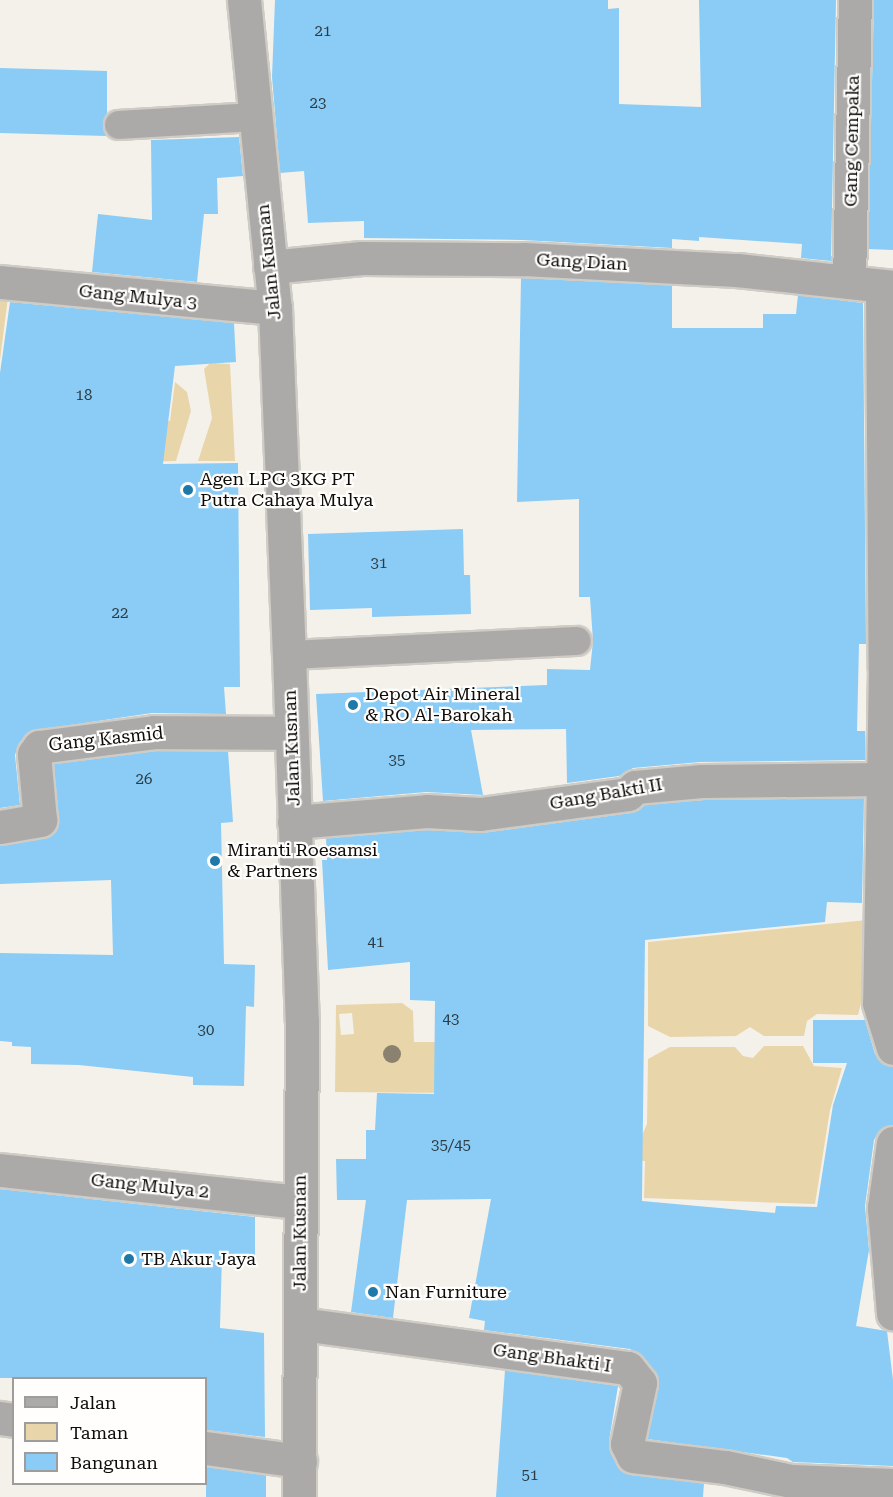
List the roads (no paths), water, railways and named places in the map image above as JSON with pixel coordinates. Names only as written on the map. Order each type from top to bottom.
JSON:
[{"type":"street","name":"Jalan Kusnan","points":[[244,0],[229,118],[270,267],[249,307],[289,655],[302,1021],[299,1202],[300,1497]]},
{"type":"street","name":"Gang Cempaka","points":[[849,282],[855,0]]},
{"type":"street","name":"Gang Dian","points":[[270,267],[362,258],[524,260],[737,270],[888,287]]},
{"type":"street","name":"Gang Mulya 3","points":[[0,282],[249,307]]},
{"type":"street","points":[[888,287],[879,1003],[893,1048]]},
{"type":"street","name":"Gang Kasmid","points":[[0,827],[40,820],[34,754],[39,747],[154,732],[291,733]]},
{"type":"street","name":"Gang Bakti II","points":[[294,822],[427,811],[480,814],[628,794],[635,787],[702,781],[882,779]]},
{"type":"street","points":[[893,1143],[884,1208],[893,1314]]},
{"type":"street","name":"Gang Mulya 2","points":[[0,1170],[299,1202]]},
{"type":"street","name":"Gang Bhakti I","points":[[301,1324],[628,1368],[640,1383],[627,1444],[633,1456],[725,1467],[791,1481],[893,1485]]},
{"type":"street","points":[[207,1448],[300,1461]]},
{"type":"lane","points":[[119,125],[229,118]]},
{"type":"lane","points":[[289,655],[577,642]]},
{"type":"place","name":"Agen LPG 3KG PT Putra Cahaya Mulya","points":[[188,490]]},
{"type":"place","name":"Depot Air Mineral & RO Al-Barokah","points":[[353,705]]},
{"type":"place","name":"Miranti Roesamsi & Partners","points":[[215,861]]},
{"type":"place","name":"TB Akur Jaya","points":[[129,1259]]},
{"type":"place","name":"Nan Furniture","points":[[373,1292]]}]
